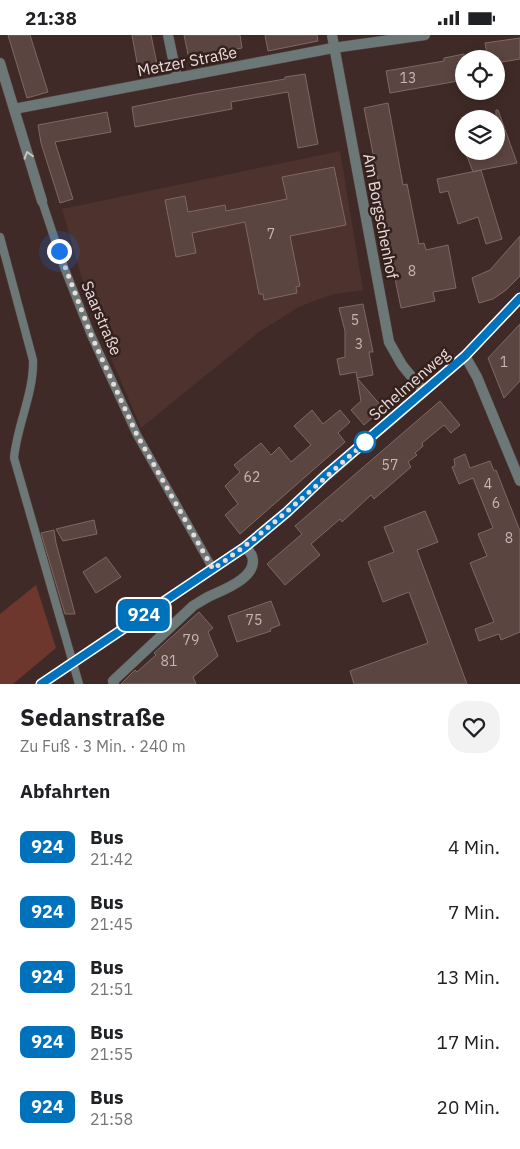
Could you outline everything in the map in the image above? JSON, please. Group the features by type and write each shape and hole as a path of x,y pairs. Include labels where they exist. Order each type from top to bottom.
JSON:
{"street":[{"path":"168,35 176,78"},
{"name":"Am Borgschenhof","path":"332,35 389,343 402,365 424,392"},
{"name":"Metzer Straße","path":"14,109 334,48 425,35"},
{"name":"Saarstraße","path":"0,63 42,201"},
{"name":"Schelmenweg","path":"41,684 245,547 465,356 520,298"},
{"path":"465,356 477,377 520,481"},
{"path":"113,682 193,607 208,597 239,583 250,570 252,563 252,557 245,547"}],"lane":[{"name":"Saarstraße","path":"42,201 64,267 91,335 137,435 213,569"},
{"path":"0,237 33,360 34,375 16,439 14,458 79,684"}],"shaded area":[{"path":"340,151 363,290 335,294 299,307 259,332 141,428 92,314 62,209"},
{"path":"36,585 56,648 13,684 0,684 0,614"}],"building":[{"path":"8,35 30,35 48,92 27,98"},
{"path":"132,35 151,35 158,69 139,73"},
{"path":"184,35 240,35 242,48 207,55 208,60 190,64"},
{"path":"265,35 317,35 318,41 268,51"},
{"path":"520,38 520,59 505,62 505,50 486,50 485,43"},
{"path":"455,56 455,82 390,93 386,71 444,61 444,58"},
{"path":"305,74 318,144 298,148 288,92 231,102 232,109 135,127 132,107"},
{"path":"388,103 403,185 407,184 419,244 424,243 426,250 448,245 456,288 433,292 435,301 401,308 377,190 380,189 364,108"},
{"path":"107,112 111,132 55,142 73,199 60,203 41,143 38,125"},
{"path":"505,130 517,163 481,170 502,239 486,244 478,217 458,224 448,191 440,193 437,179 473,172 468,160 505,160"},
{"path":"334,167 346,225 290,236 300,286 296,287 297,293 264,300 263,294 259,294 245,222 192,233 196,253 176,257 165,200 185,196 188,212 225,205 226,211 287,199 282,177"},
{"path":"520,236 520,276 506,290 493,299 479,303 472,278 490,270"},
{"path":"363,304 373,352 369,352 373,375 357,378 356,372 340,375 337,359 345,357 345,331 339,308"},
{"path":"520,324 520,381 504,398 488,358"},
{"path":"357,378 383,408 364,425 351,410 361,401"},
{"path":"440,401 460,425 451,433 444,425 422,443 423,446 415,453 417,455 408,462 411,467 374,499 371,495 342,522 340,519 311,544 320,555 285,585 267,564 302,534 295,526"},
{"path":"312,410 323,424 340,410 350,422 338,433 345,442 240,534 225,515 238,504 225,486 240,472 234,465 261,443 271,455 279,447 291,462 311,445 294,426"},
{"path":"465,454 470,468 490,461 494,471 496,470 520,531 520,632 501,640 499,634 479,641 475,629 494,622 470,563 487,556 478,534 493,528 473,478 459,484 452,467 455,466 454,459"},
{"path":"425,511 438,542 417,550 467,684 354,684 350,671 428,643 409,592 383,602 368,562 394,552 384,527"},
{"path":"94,520 97,534 63,541 56,529"},
{"path":"54,530 75,614 65,614 41,533"},
{"path":"106,557 121,577 96,593 83,572"},
{"path":"271,601 280,625 270,629 271,631 237,642 228,616"},
{"path":"199,612 213,628 208,632 218,656 193,677 196,684 121,684 135,670 137,672 156,655 154,653"}],"bus line":[{"name":"924","path":"41,684 245,547 465,356 520,298"}],"route":[{"path":"59,251 91,335 137,435 213,569 245,547 287,512 326,475 368,440 365,442"}]}
